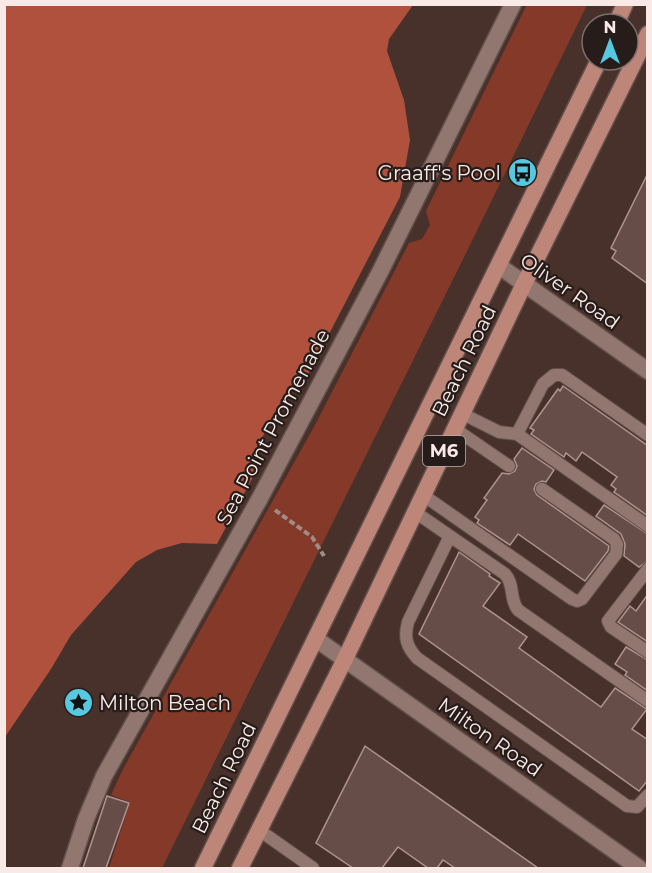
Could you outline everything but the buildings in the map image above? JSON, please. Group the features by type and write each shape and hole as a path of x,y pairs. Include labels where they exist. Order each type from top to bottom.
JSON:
{"main road":[{"name":"Beach Road","path":"240,868 345,659 524,284 648,34"},
{"name":"Beach Road","path":"203,868 593,72"}],"street":[{"name":"Sea Point Promenade","path":"70,868 86,819 105,776 260,498 380,272 513,4"},
{"name":"Oliver Road","path":"499,266 648,371"},
{"name":"Milton Road","path":"316,639 639,868"}],"lane":[{"path":"517,434 543,384 554,375 562,375 648,435"},
{"path":"459,421 499,432 517,434 648,526"},
{"path":"459,421 509,466"},
{"path":"423,495 577,601 582,599 616,554 617,543 542,489"},
{"path":"415,512 509,579 512,599 518,610 648,701"},
{"path":"450,536 408,622 405,631 410,651 627,806 637,807 648,795"},
{"path":"648,569 608,621 611,627 648,652"},
{"path":"259,830 313,868"}],"path":[{"path":"260,498 312,537 324,556"}],"shaded area":[{"path":"5,4 413,5 389,39 387,51 404,100 410,140 400,197 299,392 288,388 252,457 261,462 217,544 182,543 157,550 136,562 71,635 5,737"},
{"path":"527,4 587,5 584,12 580,12 580,19 469,247 162,868 109,868 130,802 111,795 123,769 315,425 409,243 422,239 430,225 426,211"}],"place":[{"name":"Graaff's Pool","path":"522,173"},
{"name":"Milton Beach","path":"78,703"}]}
